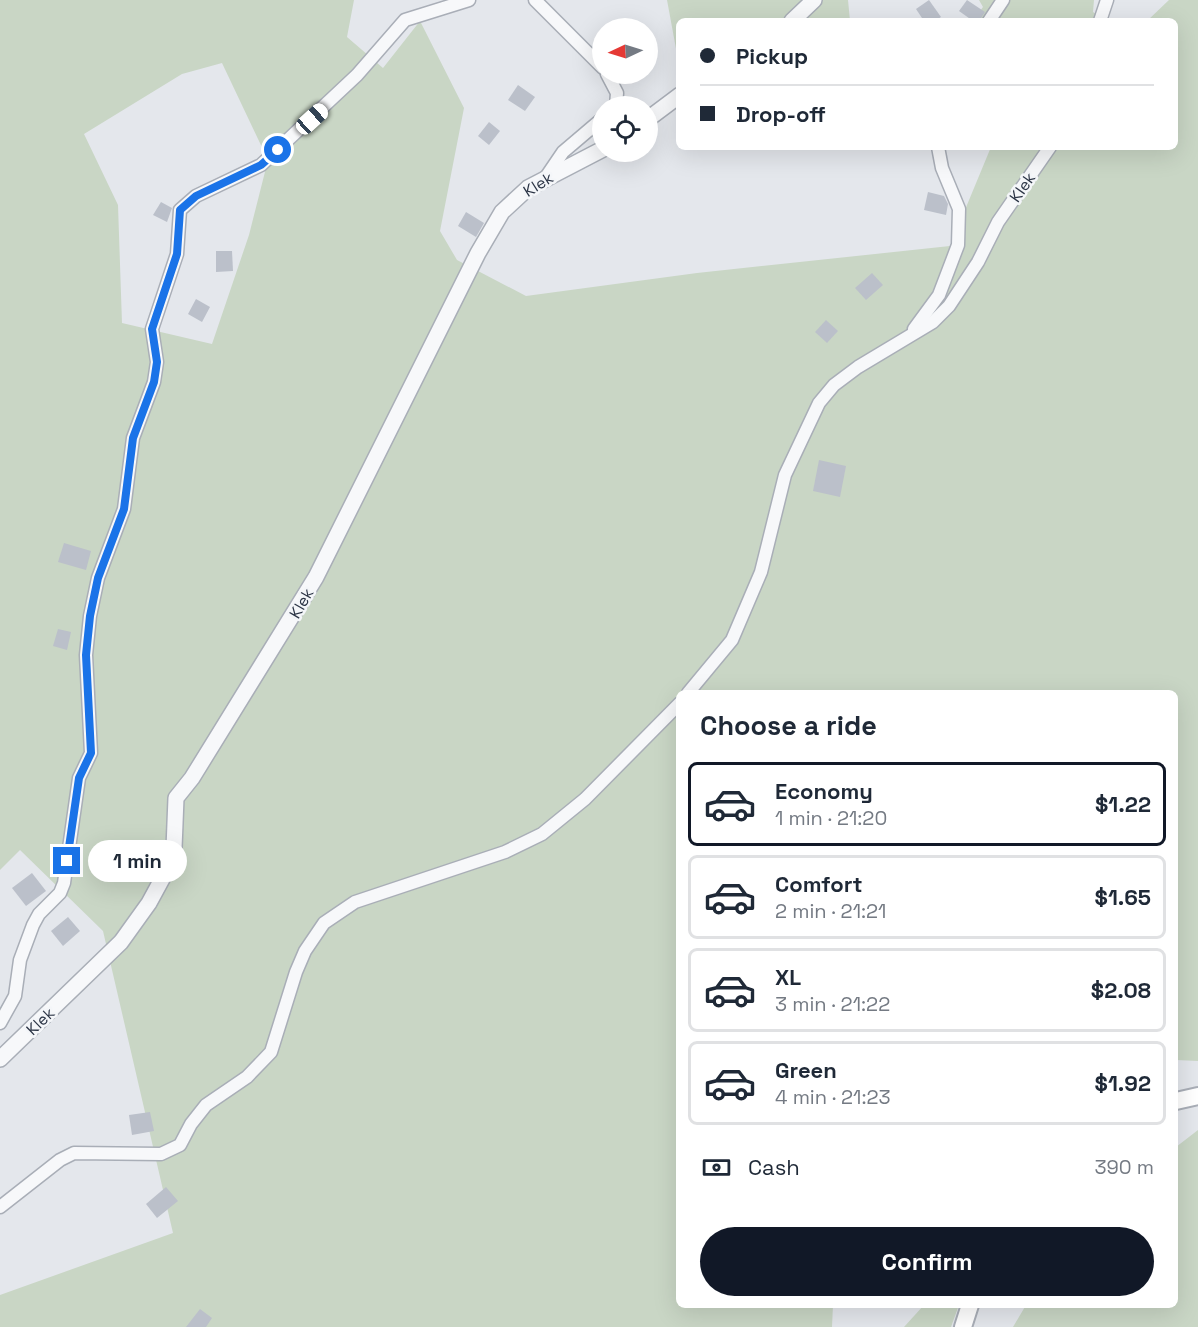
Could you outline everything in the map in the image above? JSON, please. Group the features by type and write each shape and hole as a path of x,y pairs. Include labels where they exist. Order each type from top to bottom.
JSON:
{"main road":[{"path":"1178,1101 1198,1096"},
{"path":"963,1327 969,1308"}],"street":[{"path":"418,15 435,0"},
{"path":"0,1023 15,996 20,960 33,925 39,914 60,893 64,883 79,778 91,753 86,655 90,616 98,578 124,509 133,438 154,382 157,362 152,329 177,254 180,210 196,196 261,165 343,90 405,20 469,0"},
{"path":"534,0 592,57"},
{"path":"795,18 814,0"},
{"path":"991,18 1003,0"},
{"path":"1101,18 1107,0"},
{"path":"658,112 676,98"},
{"path":"546,177 563,152 592,127"},
{"path":"902,341 931,308 958,245 959,209 942,168 939,150"},
{"name":"Klek","path":"691,690 723,654 737,631 761,572 785,475 819,403 834,386 858,367 933,322 949,306 978,262 999,222 1048,150"},
{"name":"Klek","path":"1,1061 121,942 154,895 168,868 174,848 174,810 181,789 192,778 316,577 493,227 513,201 546,177 592,154"},
{"path":"0,1207 60,1160 74,1153 161,1154 180,1145 206,1104 247,1077 271,1052 296,972 305,951 324,924 355,902 505,852 542,834 585,799 676,707"}],"green space":[{"path":"0,0 354,0 347,37 383,68 420,21 464,108 440,231 457,260 526,296 697,273 950,246 990,150 1178,150 1178,18 1150,18 1169,0 1198,0 1198,1061 1178,1060 1178,690 676,690 676,1308 833,1308 832,1327 0,1327 0,1295 173,1233 103,931 20,850 0,870","holes":["222,63 268,160 249,235 212,344 122,323 118,205 84,134 182,74"]},
{"path":"667,0 848,0 850,18 676,18 676,49"},
{"path":"979,0 1094,0 1093,12 1102,18 975,18 983,7"},
{"path":"1198,1130 1198,1327 1013,1327 1024,1308 1178,1308 1178,1145"},
{"path":"921,1308 958,1308 951,1327 904,1327"}],"building":[{"path":"929,0 941,17 922,18 916,9"},
{"path":"967,0 985,12 981,18 969,18 959,11"},
{"path":"518,85 535,97 525,111 508,100"},
{"path":"489,122 500,131 489,145 478,136"},
{"path":"928,192 944,196 948,204 946,215 924,210"},
{"path":"161,202 172,208 167,222 153,215"},
{"path":"466,212 484,223 476,237 458,226"},
{"path":"216,251 232,251 233,271 216,272"},
{"path":"872,273 883,285 866,300 855,288"},
{"path":"196,299 210,307 202,322 188,314"},
{"path":"826,320 838,331 827,343 815,332"},
{"path":"819,460 846,466 840,497 813,491"},
{"path":"64,543 91,551 86,570 58,562"},
{"path":"58,629 71,632 67,650 53,646"},
{"path":"32,873 46,891 26,906 12,888"},
{"path":"68,917 80,931 63,946 51,931"},
{"path":"150,1112 154,1131 132,1135 129,1115"},
{"path":"166,1187 178,1201 157,1218 146,1204"},
{"path":"200,1309 212,1318 206,1327 186,1327"}],"route":[{"path":"67,861 79,778 91,753 86,655 90,616 98,578 124,509 128,462 133,438 154,382 157,362 152,329 154,316 171,276 177,254 177,223 180,210 196,196 261,165 278,150"}]}
